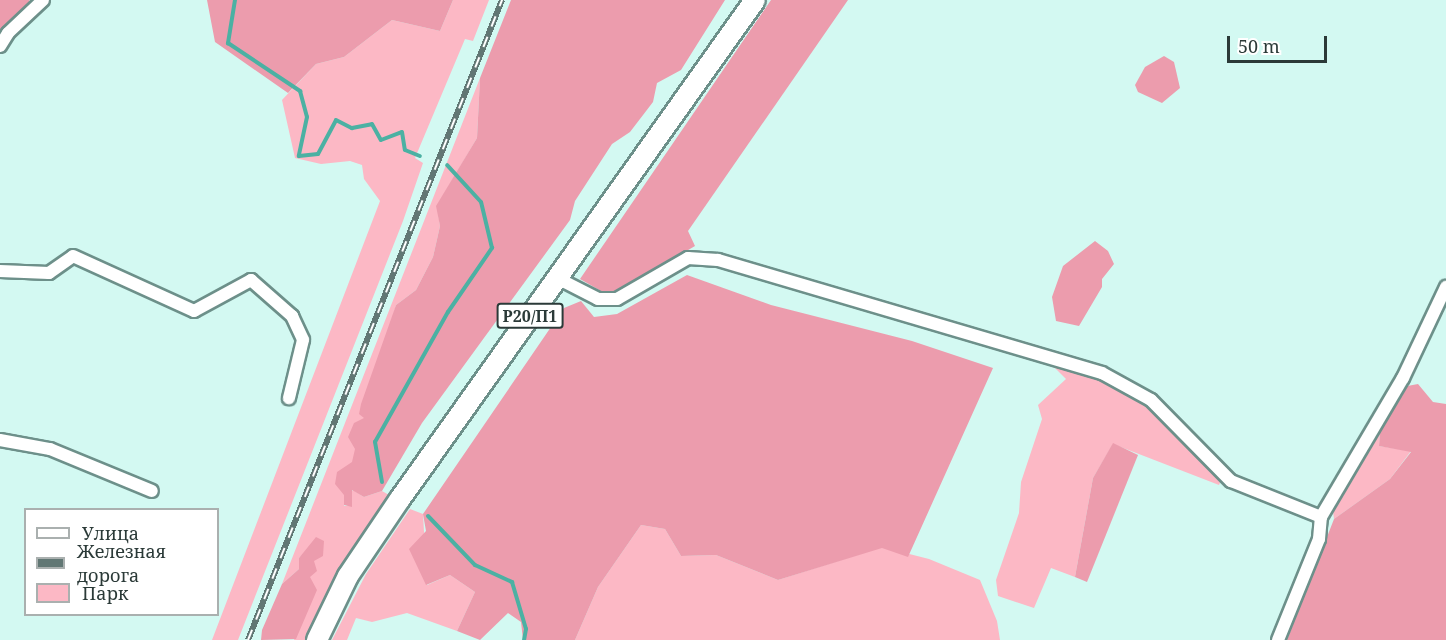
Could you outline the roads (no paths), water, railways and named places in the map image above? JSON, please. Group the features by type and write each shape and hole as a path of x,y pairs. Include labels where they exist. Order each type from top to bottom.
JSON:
{"main road":[{"name":"Р20/П1","path":"317,640 348,576 755,0"}],"street":[{"path":"0,46 8,33 43,0"},
{"path":"0,271 50,273 73,256 194,311 251,280 292,316 303,340 289,398"},
{"path":"557,278 598,299 617,299 688,258 718,260 1102,373 1151,400 1231,481 1321,517"},
{"path":"1278,640 1319,539 1321,517 1403,378 1446,287"},
{"path":"0,440 50,449 152,491"}],"waterway":[{"path":"235,0 228,43 300,91 307,117 299,156 318,154 336,120 352,128 372,124 381,140 402,132 405,150 420,156"},
{"path":"382,482 375,442 448,312 492,248 481,202 447,165"},
{"path":"428,516 475,565 512,582 526,629 524,640"}],"railway":[{"path":"248,640 502,0"}]}
